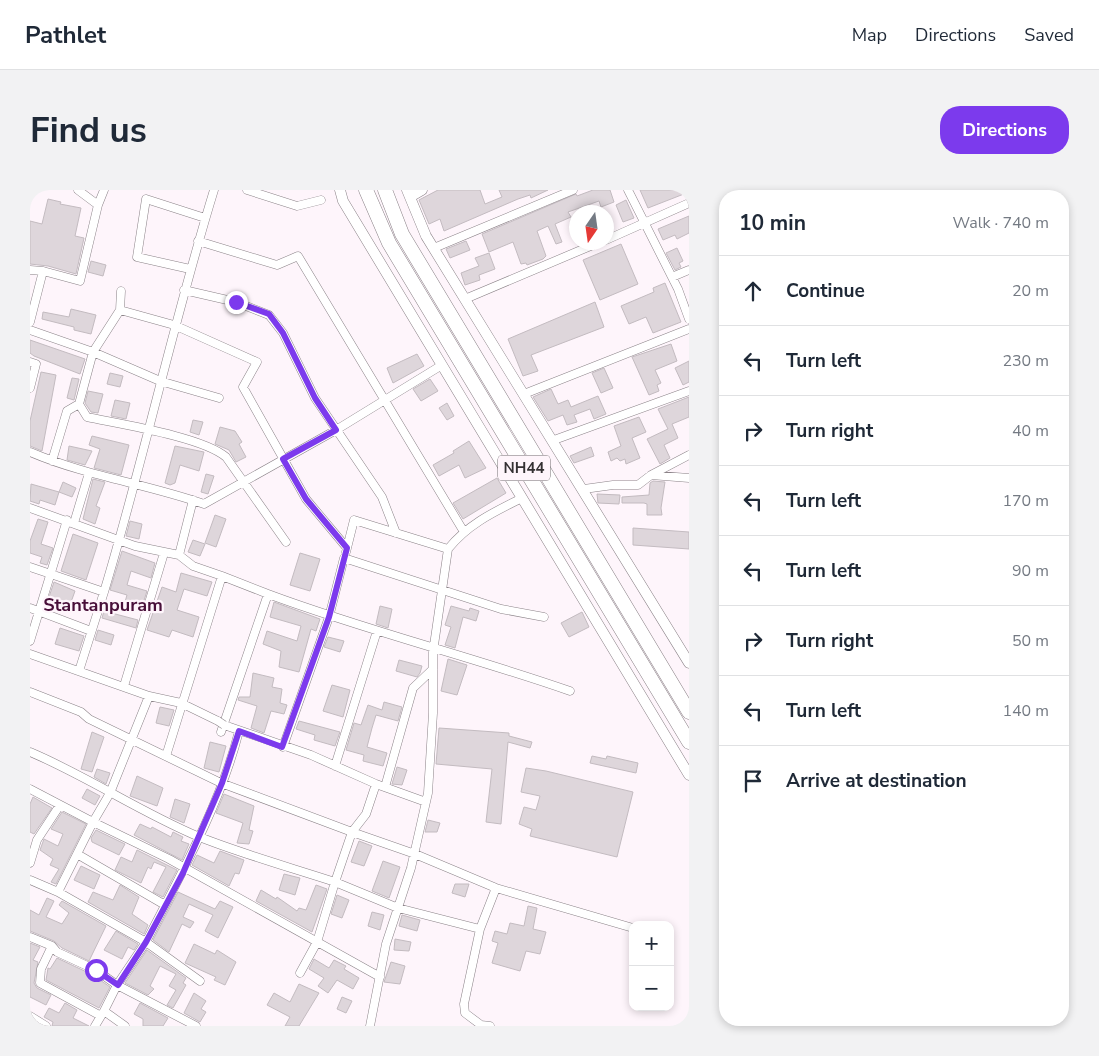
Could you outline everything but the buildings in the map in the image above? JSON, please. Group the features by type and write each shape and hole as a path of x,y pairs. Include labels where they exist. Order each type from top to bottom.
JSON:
{"highway":[{"name":"NH44","path":"366,190 389,244 689,742"},
{"name":"NH44","path":"385,190 402,234 689,712"}],"street":[{"path":"78,190 98,205"},
{"path":"30,270 43,271 80,281 98,205 104,190"},
{"path":"79,671 119,540 174,325 214,190"},
{"path":"247,190 297,206 321,200"},
{"path":"340,190 343,201 689,775"},
{"path":"422,190 408,193 434,248 689,662"},
{"path":"434,248 573,190"},
{"path":"628,190 672,277 689,319"},
{"path":"190,269 137,257 146,199 205,218"},
{"path":"614,237 689,203"},
{"path":"198,241 277,265 298,256 464,532"},
{"path":"465,299 581,250"},
{"path":"672,277 689,270"},
{"path":"30,322 43,271"},
{"path":"184,290 236,302 269,314 283,333 315,398 382,497 396,533"},
{"path":"52,462 67,411 78,404 93,352 120,310 121,291"},
{"path":"120,310 174,325 257,362 243,387 306,499 347,548"},
{"path":"524,394 689,328"},
{"path":"30,330 93,352 160,381 219,398"},
{"path":"30,362 36,364 30,388"},
{"path":"30,452 52,462 134,483 204,504 336,430 442,365"},
{"path":"554,440 689,391"},
{"path":"78,404 87,416 216,448 226,457 286,542"},
{"path":"584,489 613,485 638,485 651,475 689,455"},
{"path":"30,641 49,574 89,473"},
{"path":"651,475 689,478"},
{"path":"538,491 551,483"},
{"path":"370,1026 386,944 415,854 426,802 434,713 434,648 448,549 464,532 487,515 522,498"},
{"path":"179,555 193,500"},
{"path":"30,508 119,540 164,553 179,555 193,566 329,617 505,668 570,691"},
{"path":"282,747 329,617 354,520 448,549"},
{"path":"124,686 164,553"},
{"path":"344,558 501,609 544,617"},
{"path":"30,567 104,592"},
{"path":"166,756 222,576"},
{"path":"222,726 268,594"},
{"path":"30,608 91,631"},
{"path":"335,766 377,631"},
{"path":"30,654 149,696 182,704 222,726 335,766 376,784 426,802"},
{"path":"385,787 413,688 433,669"},
{"path":"30,692 80,712 222,783 415,854 496,888 629,927"},
{"path":"58,892 93,822 110,793 133,740 149,696"},
{"path":"95,1026 118,985 146,942 185,868 222,783 239,731"},
{"path":"30,752 198,836 335,882 398,908 480,929"},
{"path":"300,973 318,942 352,832 366,814 376,784"},
{"path":"30,789 185,868 380,977"},
{"path":"30,863 34,838 60,805"},
{"path":"77,854 165,904"},
{"path":"30,880 58,892 146,942 200,981"},
{"path":"490,1026 481,1025 465,1013 464,1004 480,929 496,888"},
{"path":"30,937 52,946 57,952 96,970 118,985 196,1026"},
{"path":"52,946 41,969 40,983 125,1026"},
{"path":"30,1016 46,1026"}],"district":[{"name":"Stantanpuram","path":"103,605"}],"route":[{"path":"96,970 118,985 146,942 183,873 222,783 239,731 282,747 329,617 347,548 306,499 283,459 336,430 315,398 283,333 269,314 236,302"}]}
